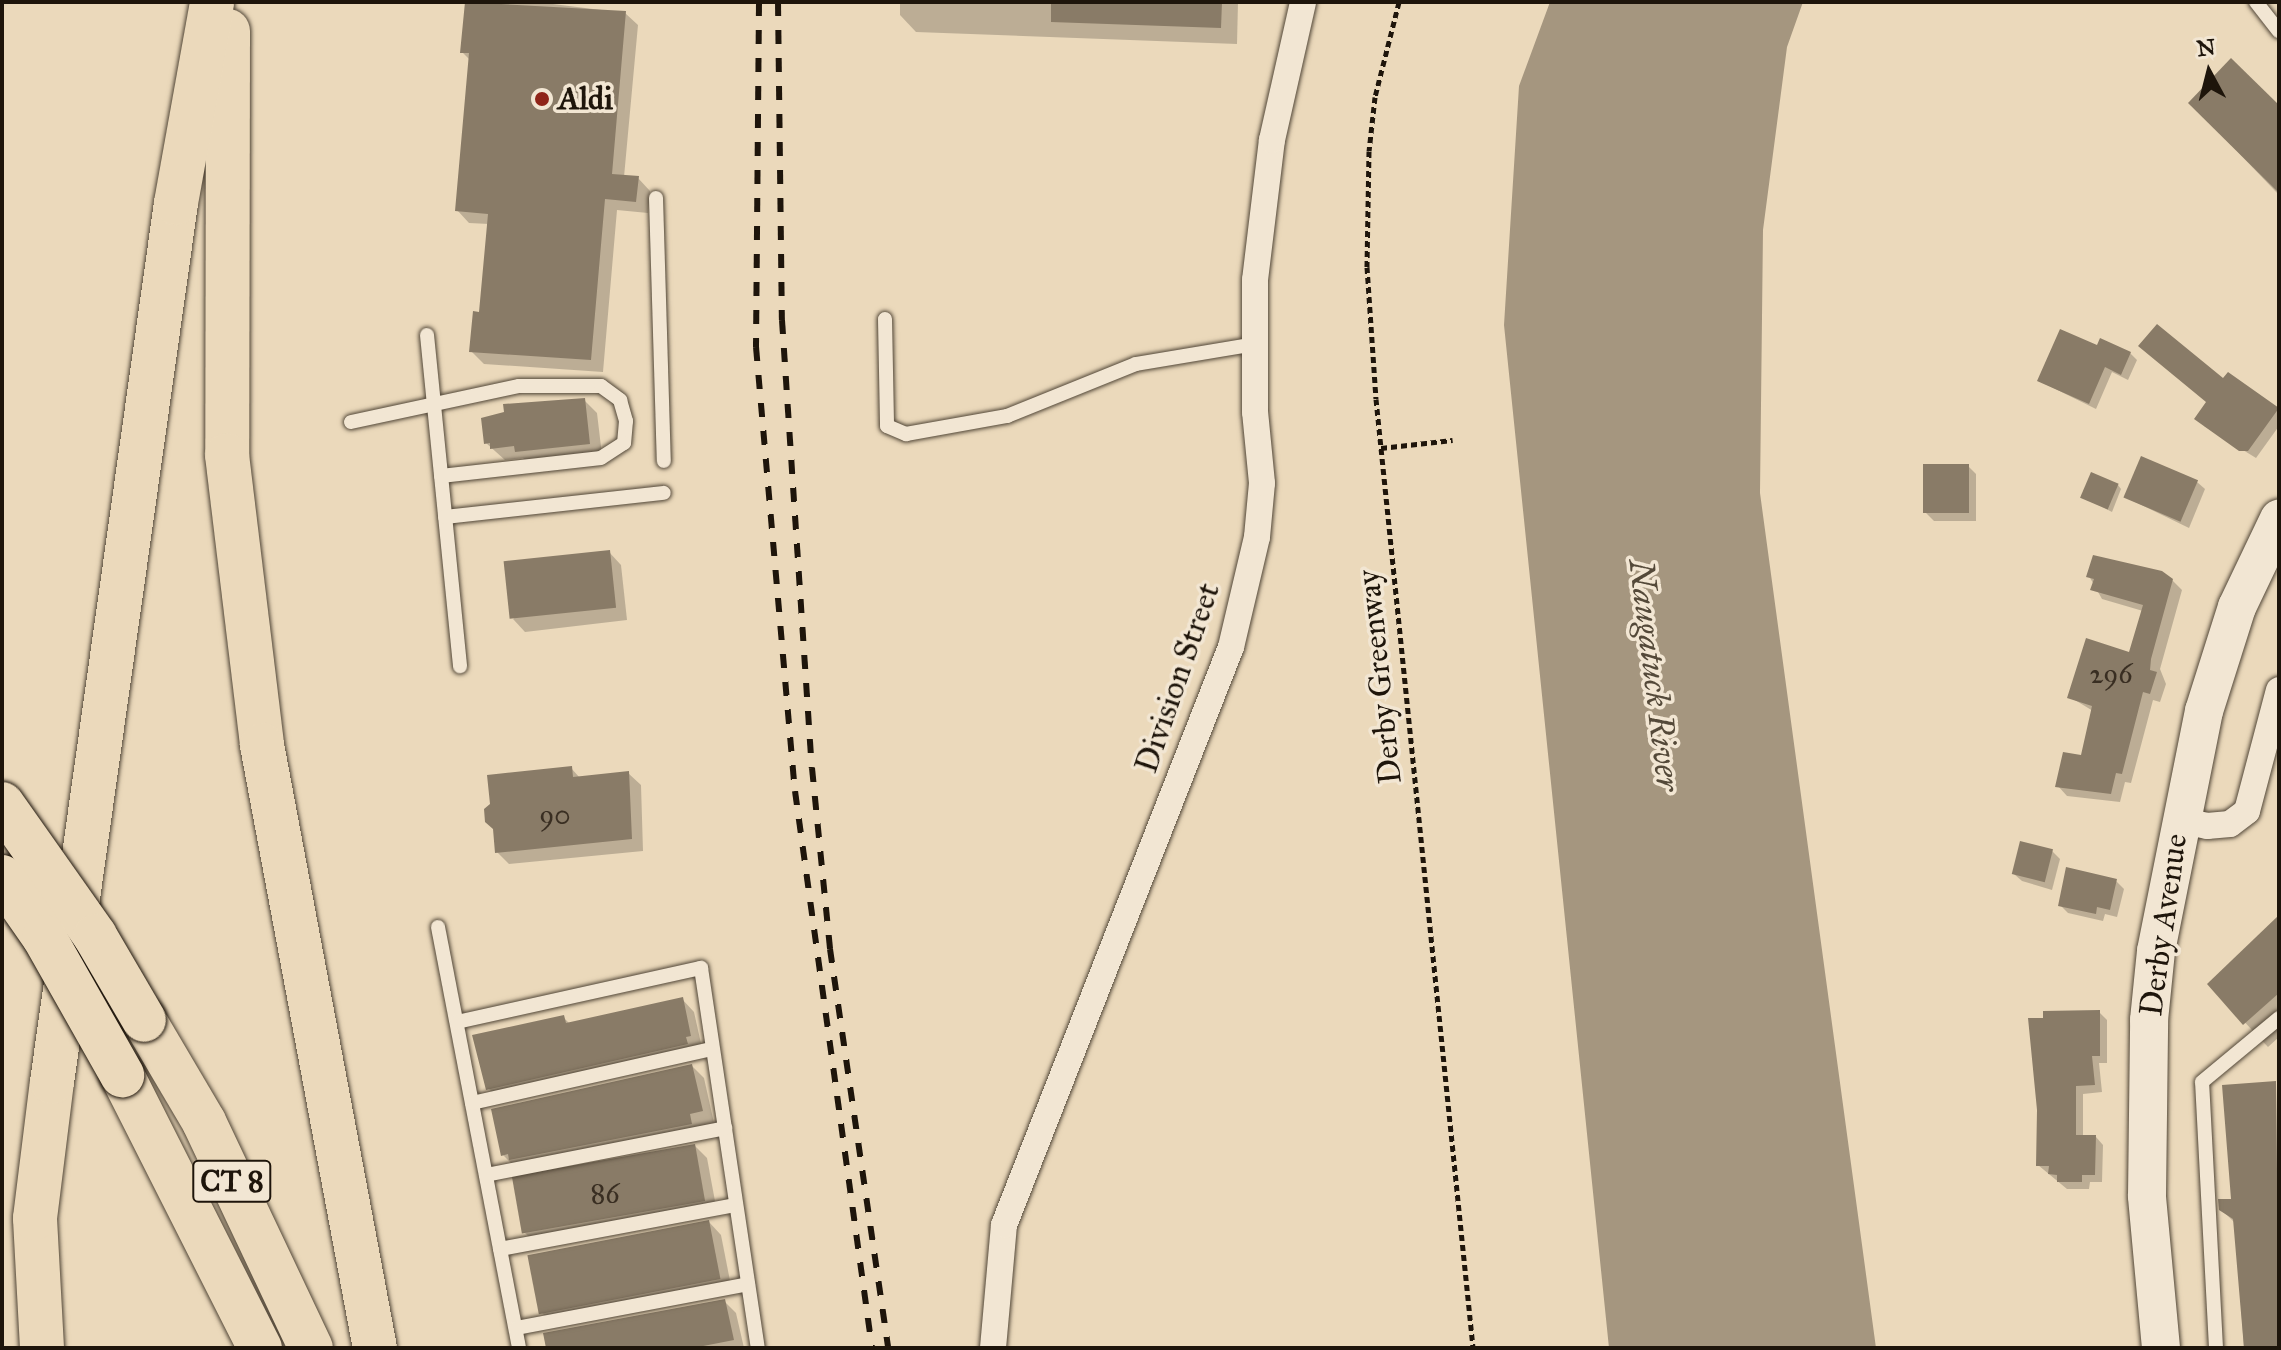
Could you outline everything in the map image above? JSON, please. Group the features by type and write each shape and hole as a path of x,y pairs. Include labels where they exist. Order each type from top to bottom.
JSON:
{"highway":[{"path":"42,1348 35,1218 52,1082 176,203 212,2"},
{"path":"229,2 227,455 262,745 375,1348"},
{"name":"CT 8","path":"2,804 95,936 204,1122 311,1348"},
{"name":"CT 8","path":"2,877 44,937 122,1075 260,1348"},
{"path":"2,889 44,937"}],"main road":[{"name":"Derby Avenue","path":"2161,1348 2147,1196 2149,1020 2179,820 2237,607 2279,519"}],"street":[{"name":"Division Street","path":"993,1348 1004,1225 1231,647 1257,537 1262,483 1255,280 1272,140 1303,2"},
{"path":"2179,820 2230,824 2247,811 2279,690"}],"lane":[{"path":"2256,2 2279,31"},
{"path":"656,198 664,461"},
{"path":"885,319 887,426 906,434 1007,416 1136,364 1255,344"},
{"path":"427,335 460,666"},
{"path":"351,422 519,386 601,386 620,400 626,421 624,443 601,458 441,476"},
{"path":"445,517 664,493"},
{"path":"438,927 519,1348"},
{"path":"457,1022 701,968 758,1348"},
{"path":"2216,1348 2202,1082 2279,1018"},
{"path":"472,1103 712,1049"},
{"path":"486,1175 725,1128"},
{"path":"500,1249 736,1205"},
{"path":"516,1328 748,1284"}],"path":[{"name":"Derby Greenway","path":"1399,2 1375,97 1366,203 1381,448 1473,1348"},
{"path":"1381,448 1453,440"}],"water":[{"name":"Naugatuck River","path":"1550,2 1803,2 1787,47 1763,230 1760,493 1876,1348 1609,1348 1504,325 1519,86"}],"building":[{"path":"465,2 626,11 612,174 639,176 636,202 605,199 591,360 469,352 473,311 479,312 488,214 455,211 469,53 460,53"},
{"path":"1051,2 1222,2 1221,28 1051,22"},
{"path":"2231,58 2279,105 2279,193 2188,103"},
{"path":"2157,324 2223,378 2228,372 2279,408 2248,451 2239,451 2194,419 2206,402 2138,346"},
{"path":"2060,329 2097,345 2100,338 2131,352 2121,375 2105,367 2089,404 2037,381"},
{"path":"585,398 590,444 515,452 514,446 490,449 490,443 484,444 481,418 504,412 503,404"},
{"path":"2141,456 2198,480 2180,522 2123,497"},
{"path":"1923,464 1969,464 1969,513 1923,513"},
{"path":"2091,472 2119,484 2108,509 2080,498"},
{"path":"610,550 616,608 510,619 504,561"},
{"path":"2093,555 2162,571 2173,579 2151,659 2150,670 2157,672 2150,694 2143,692 2122,774 2116,773 2111,794 2055,787 2063,752 2081,755 2092,706 2067,698 2086,638 2129,652 2143,605 2090,590 2094,579 2086,577"},
{"path":"572,766 573,777 629,771 632,839 495,853 493,829 485,822 484,809 490,804 487,775"},
{"path":"2020,841 2053,849 2045,882 2012,874"},
{"path":"2066,867 2117,879 2110,910 2097,907 2096,914 2058,906"},
{"path":"2279,915 2279,993 2243,1025 2207,984"},
{"path":"683,997 691,1036 686,1037 688,1044 486,1090 472,1035 564,1015 566,1023"},
{"path":"2100,1010 2100,1056 2092,1056 2095,1085 2076,1086 2076,1135 2096,1135 2095,1175 2082,1175 2082,1182 2057,1182 2057,1175 2048,1174 2049,1166 2036,1166 2037,1110 2028,1018 2043,1018 2043,1011"},
{"path":"692,1064 703,1111 690,1114 692,1124 509,1160 508,1154 501,1156 491,1109"},
{"path":"2276,1081 2279,1348 2244,1348 2233,1219 2219,1210 2218,1199 2231,1199 2222,1085"},
{"path":"695,1144 705,1201 522,1233 512,1176"},
{"path":"709,1220 720,1279 539,1314 527,1255"},
{"path":"725,1299 734,1340 693,1348 546,1348 543,1333"}],"railway":[{"path":"759,2 756,347 795,791 872,1348"},
{"path":"778,2 782,320 812,768 830,949 888,1348"}],"place":[{"name":"Aldi","path":"542,99"}]}
